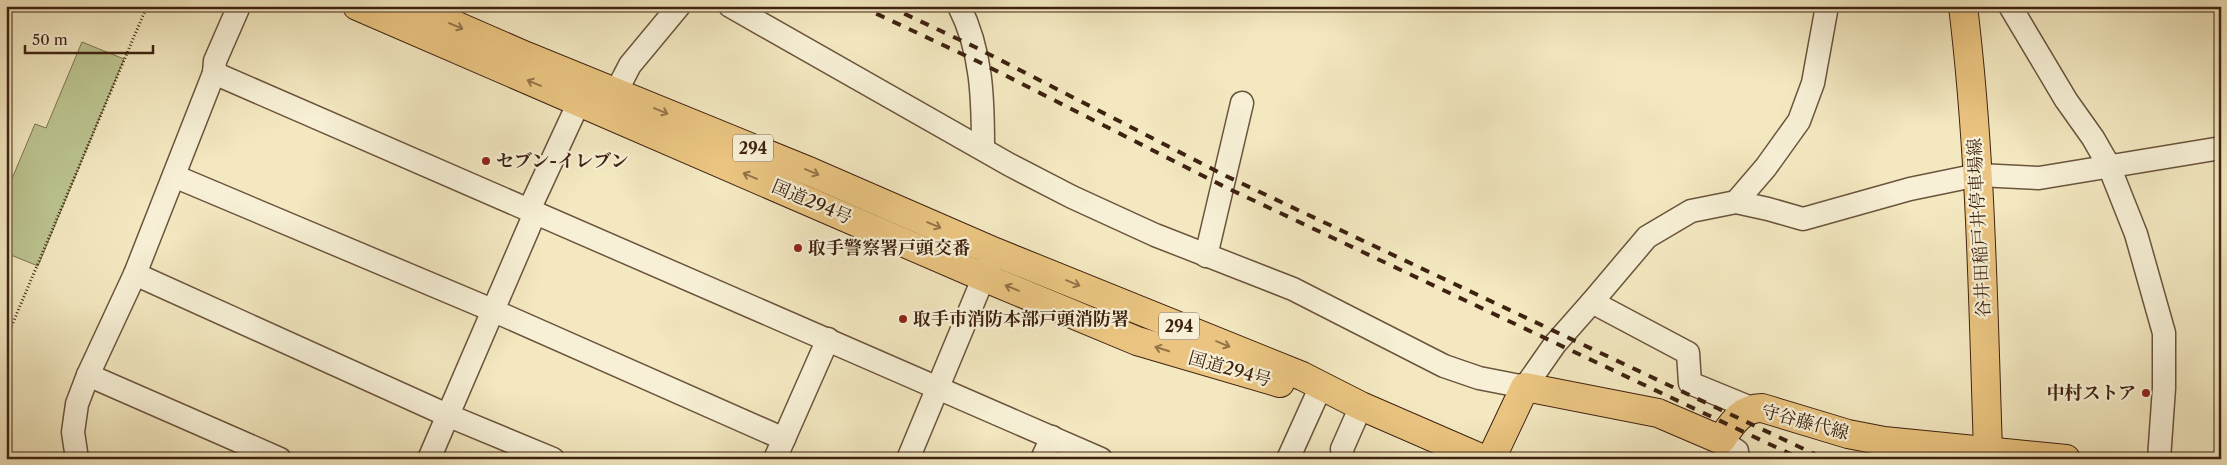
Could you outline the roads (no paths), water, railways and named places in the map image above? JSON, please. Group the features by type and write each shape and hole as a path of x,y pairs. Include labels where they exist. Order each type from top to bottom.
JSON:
{"main road":[{"name":"国道294号","path":"357,6 983,277 1138,341 1319,390 1361,406 1483,459"},
{"name":"国道294号","path":"411,6 812,172 995,252 1302,376 1319,390"},
{"name":"谷井田稲戸井停車場線","path":"1963,6 1970,66 2001,454"},
{"name":"守谷藤代線","path":"1525,387 1658,413 1730,450 1738,417 1750,408 1762,408 1848,434 1884,441 2066,459"},
{"path":"1491,459 1525,387"}],"street":[{"path":"77,459 73,432 77,404 88,375 135,274 214,74 214,61 239,6"},
{"path":"616,92 630,65 679,6"},
{"path":"730,6 1072,198 1206,256 1293,289 1444,366 1479,378 1525,387 1555,344 1647,238 1691,211 1736,202 1768,208 1803,219 1910,189 1978,175 2038,178 2221,148"},
{"path":"959,6 970,28 975,47 983,98 983,148"},
{"path":"1736,202 1766,167 1798,121 1813,83 1827,6"},
{"path":"2010,6 2066,100 2093,138 2109,166 2136,234 2164,333 2164,388 2159,459"},
{"path":"214,74 1102,459"},
{"path":"429,459 579,102"},
{"path":"1206,256 1242,103"},
{"path":"174,176 492,310 779,449 828,339"},
{"path":"908,459 995,252"},
{"path":"135,274 447,415 553,459"},
{"path":"1592,302 1688,354 1690,383 1750,408"},
{"path":"88,375 269,457"},
{"path":"1288,459 1319,390"},
{"path":"1343,459 1342,449 1361,406"},
{"path":"1042,459 1052,437"}],"railway":[{"path":"860,6 977,61 1223,186 1801,459"},
{"path":"888,6 975,47 1226,176 1825,459"}],"place":[{"name":"セブン-イレブン","path":"486,161"},
{"name":"取手警察署戸頭交番","path":"798,248"},
{"name":"取手市消防本部戸頭消防署","path":"903,319"},
{"name":"中村ストア","path":"2146,393"}]}
